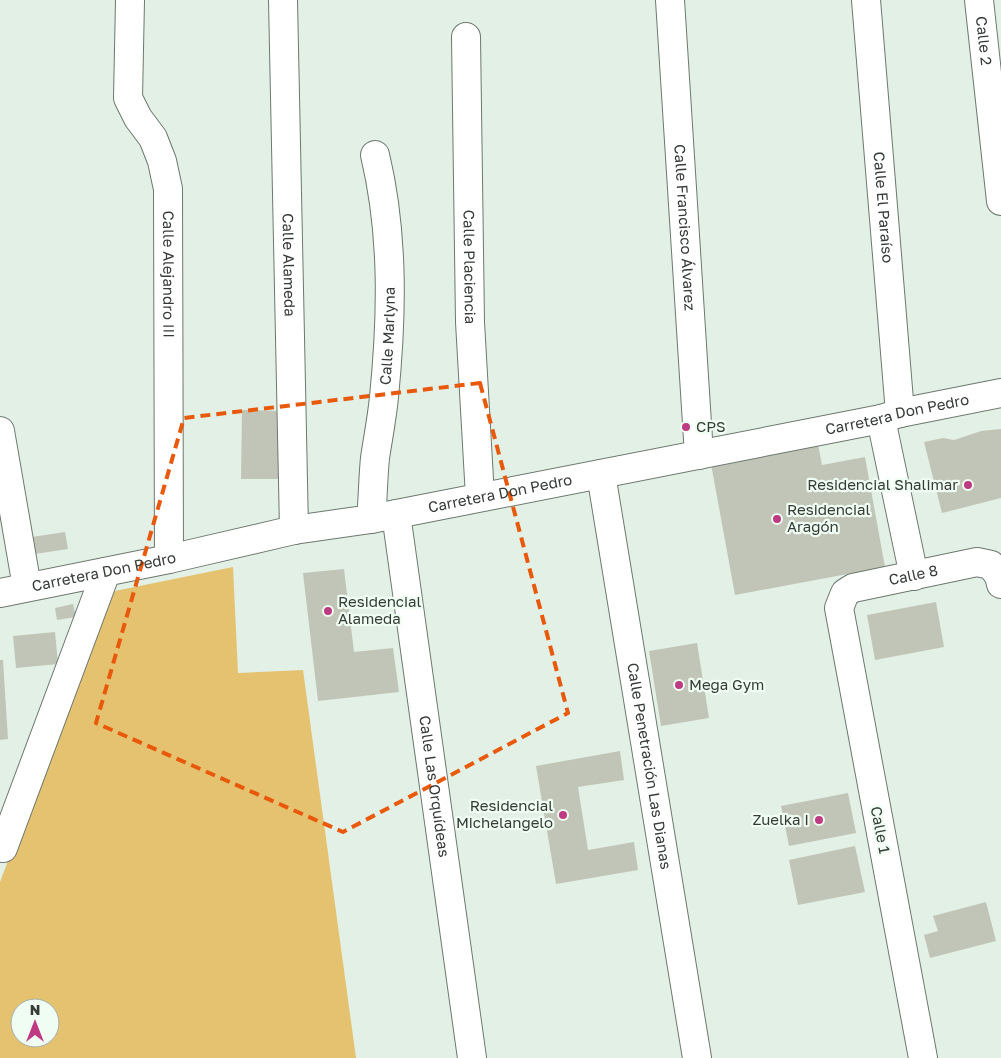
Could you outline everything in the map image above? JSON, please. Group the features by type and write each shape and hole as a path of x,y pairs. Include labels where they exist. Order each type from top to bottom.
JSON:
{"street":[{"name":"Calle Alejandro III","path":"130,0 128,98 138,118 153,138 162,161 168,189 169,559"},
{"name":"Calle Alameda","path":"283,0 294,530"},
{"name":"Calle Francisco Álvarez","path":"670,0 699,455"},
{"name":"Calle El Paraíso","path":"866,0 891,416 914,576"},
{"name":"Calle 2","path":"979,0 1001,202"},
{"name":"Calle Placiencia","path":"466,37 470,322 480,498"},
{"name":"Calle Marlyna","path":"376,155 384,189 390,249 389,336 384,399 375,459 384,516"},
{"name":"Carretera Don Pedro","path":"0,593 169,559 294,530 480,498 1001,393"},
{"path":"0,430 27,587"},
{"name":"Calle Penetración Las Dianas","path":"601,474 697,1058"},
{"name":"Calle Las Orquídeas","path":"384,516 472,1058"},
{"name":"Calle 8","path":"841,601 845,593 853,588 977,562 996,574"},
{"path":"3,848 106,572"},
{"name":"Calle 1","path":"841,601 839,608 840,616 923,1058"}],"highlighted area":[{"path":"480,383 568,713 343,832 96,723 184,418"}],"shaded area":[{"path":"233,567 238,673 303,670 356,1058 0,1058 0,882 110,592"}],"building":[{"path":"242,410 282,411 281,479 241,479"},
{"path":"1001,429 1001,498 942,513 924,442 943,438 954,440 981,431"},
{"name":"Residencial Aragón","path":"817,439 822,465 865,457 885,567 735,595 711,464"},
{"path":"65,532 68,549 35,554 32,537"},
{"name":"Residencial Alameda","path":"344,569 354,652 393,648 399,692 318,701 303,573"},
{"path":"936,602 944,647 875,660 867,615"},
{"path":"73,604 76,617 57,620 55,608"},
{"path":"55,632 58,664 16,668 13,636"},
{"name":"Mega Gym","path":"697,643 709,718 661,726 649,651"},
{"path":"0,660 3,660 8,739 0,740"},
{"name":"Residencial Michelangelo","path":"620,751 624,780 578,787 588,850 634,842 638,870 556,884 536,766"},
{"name":"Zuelka I","path":"848,793 856,833 789,846 781,806"},
{"path":"855,846 865,892 798,905 789,860"},
{"path":"986,902 996,941 930,958 924,935 938,931 933,916"}],"place":[{"name":"CPS","path":"686,427"},
{"name":"Residencial Shalimar","path":"968,485"},
{"name":"Residencial Aragón","path":"777,519"},
{"name":"Residencial Alameda","path":"328,611"},
{"name":"Mega Gym","path":"679,685"},
{"name":"Residencial Michelangelo","path":"563,815"},
{"name":"Zuelka I","path":"819,820"}]}
